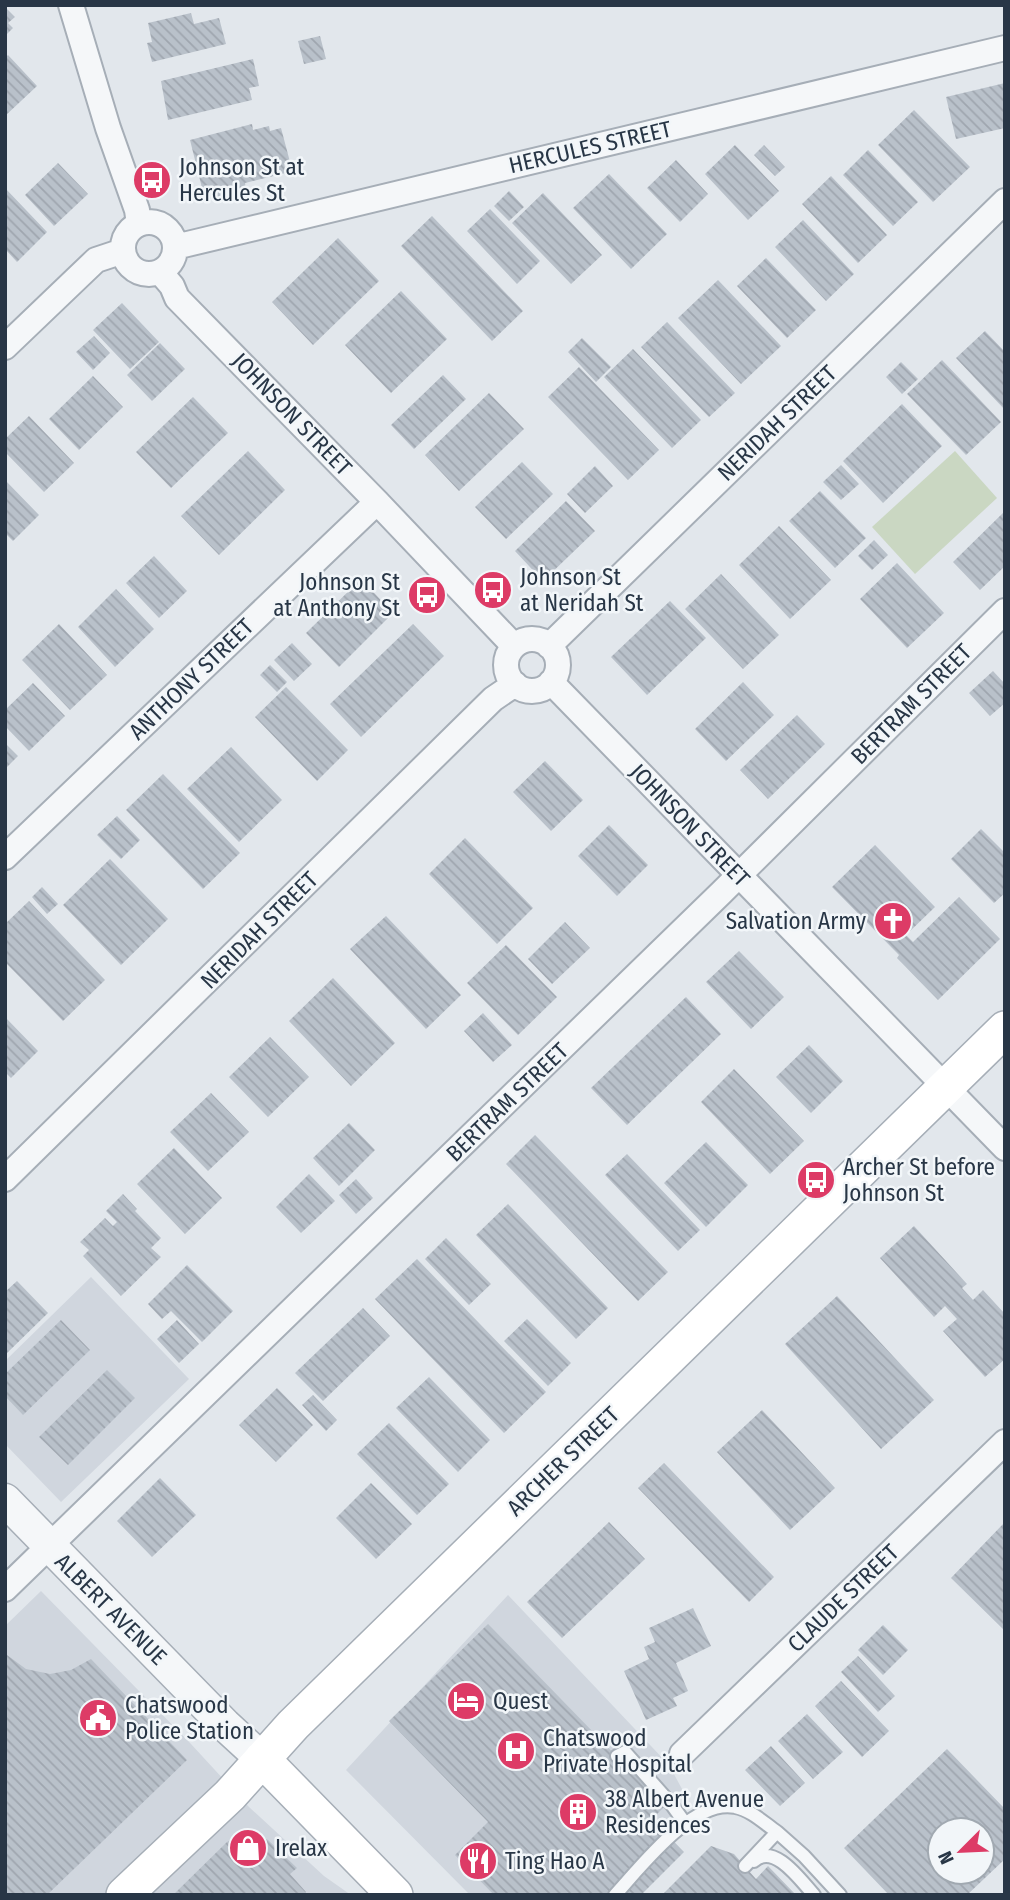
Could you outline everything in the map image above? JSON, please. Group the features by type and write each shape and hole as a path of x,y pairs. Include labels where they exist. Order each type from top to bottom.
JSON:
{"main road":[{"name":"ARCHER STREET","path":"124,1895 230,1795 293,1725 1005,1029"},
{"name":"ALBERT AVENUE","path":"262,1759 395,1895"}],"street":[{"path":"71,5 108,128 137,210 139,224"},
{"name":"HERCULES STREET","path":"174,247 1005,48"},
{"name":"NERIDAH STREET","path":"549,646 1005,201"},
{"path":"139,224 163,226 171,235 174,247 171,261 160,272 150,274 132,268 126,261 124,240 130,230 139,224"},
{"path":"5,347 96,260 123,251"},
{"name":"JOHNSON STREET","path":"160,272 172,286 177,298 514,646"},
{"name":"ANTHONY STREET","path":"5,857 377,502"},
{"name":"BERTRAM STREET","path":"5,1589 1005,611"},
{"path":"527,639 549,646 557,660 555,676 551,682 537,690 522,689 515,684 509,678 506,662 514,646 527,639"},
{"name":"JOHNSON STREET","path":"551,682 1005,1149"},
{"name":"NERIDAH STREET","path":"5,1179 494,699 515,684"},
{"name":"CLAUDE STREET","path":"682,1754 1005,1442"},
{"name":"ALBERT AVENUE","path":"5,1500 262,1759"}],"lane":[{"path":"617,1756 625,1752 685,1823"},
{"path":"615,1895 685,1823 706,1812 734,1807 753,1815 777,1832 804,1856 840,1895"},
{"path":"777,1832 746,1867 758,1857 770,1855 779,1858 814,1895"}],"shaded area":[{"path":"91,1277 189,1379 61,1502 5,1444 5,1361"},
{"path":"41,1591 249,1807 324,1876 351,1895 5,1895 5,1626"},
{"path":"508,1595 669,1765 688,1800 585,1895 470,1895 346,1770"}],"green space":[{"path":"955,451 997,498 915,574 872,527"}],"building":[{"path":"5,7 15,17 8,23 13,28 5,36"},
{"path":"191,13 194,24 219,18 226,44 152,62 147,43 152,42 148,23"},
{"path":"320,36 326,59 304,64 298,41"},
{"path":"8,55 37,86 5,116 5,58"},
{"path":"253,59 259,86 249,88 252,100 168,120 161,81"},
{"path":"1005,83 1005,128 956,139 946,97"},
{"path":"914,110 970,167 933,202 878,145"},
{"path":"252,124 253,130 269,126 270,131 281,128 290,162 284,163 286,173 245,183 246,189 205,200 190,140"},
{"path":"735,145 779,191 748,220 705,174"},
{"path":"764,145 785,167 775,176 754,155"},
{"path":"868,150 918,202 893,226 843,175"},
{"path":"676,160 708,194 680,222 647,188"},
{"path":"58,163 88,194 54,226 25,195"},
{"path":"609,174 667,234 631,269 573,208"},
{"path":"831,176 887,235 858,263 802,204"},
{"path":"5,188 47,232 17,262 5,249"},
{"path":"509,191 524,207 509,221 494,206"},
{"path":"543,193 602,255 571,284 512,223"},
{"path":"490,209 540,261 517,284 467,231"},
{"path":"432,216 523,311 492,341 401,246"},
{"path":"803,220 854,274 826,301 775,247"},
{"path":"338,238 379,281 313,345 272,302"},
{"path":"766,258 816,310 787,338 737,286"},
{"path":"718,280 781,346 741,384 678,318"},
{"path":"401,291 447,339 391,393 345,345"},
{"path":"122,303 159,342 130,369 93,330"},
{"path":"667,322 735,393 709,417 641,347"},
{"path":"985,331 1005,352 1005,410 956,358"},
{"path":"94,336 110,353 93,370 76,352"},
{"path":"582,338 611,367 596,382 568,352"},
{"path":"160,343 185,369 152,401 127,375"},
{"path":"633,349 701,420 672,448 604,377"},
{"path":"942,360 1001,422 966,455 907,394"},
{"path":"901,362 918,379 902,394 886,377"},
{"path":"579,367 659,450 628,480 548,397"},
{"path":"443,375 466,399 414,449 391,425"},
{"path":"93,376 123,407 79,450 49,419"},
{"path":"489,393 524,429 459,491 425,455"},
{"path":"193,397 228,433 171,488 136,452"},
{"path":"902,404 942,446 883,503 843,461"},
{"path":"29,416 74,463 44,492 5,452 5,439"},
{"path":"248,451 285,490 219,555 181,516"},
{"path":"522,462 553,494 506,539 475,507"},
{"path":"841,465 859,484 841,500 823,482"},
{"path":"595,466 613,486 585,513 567,494"},
{"path":"5,480 39,515 13,541 5,533"},
{"path":"820,491 866,538 835,568 789,521"},
{"path":"566,501 595,531 543,581 515,551"},
{"path":"1005,511 1005,566 980,590 953,562"},
{"path":"779,526 831,580 790,619 739,565"},
{"path":"874,540 888,555 872,570 858,556"},
{"path":"154,556 187,591 159,618 126,583"},
{"path":"897,563 944,613 907,648 860,599"},
{"path":"721,574 779,635 743,669 685,609"},
{"path":"361,579 393,613 339,667 306,633"},
{"path":"116,589 154,629 115,667 78,627"},
{"path":"670,601 706,638 647,695 611,657"},
{"path":"59,624 107,675 70,710 22,660"},
{"path":"413,624 444,656 361,737 330,704"},
{"path":"292,643 312,664 294,681 274,660"},
{"path":"270,665 287,682 277,692 260,675"},
{"path":"993,671 1005,684 1005,703 990,716 969,693"},
{"path":"743,682 774,715 726,761 695,729"},
{"path":"33,683 65,716 29,751 5,726 5,710"},
{"path":"286,687 348,750 317,781 255,717"},
{"path":"797,715 825,744 768,799 740,770"},
{"path":"5,743 18,756 5,769"},
{"path":"231,747 282,800 239,842 187,789"},
{"path":"545,761 583,800 551,831 513,792"},
{"path":"163,774 240,853 203,889 126,810"},
{"path":"117,816 140,840 121,859 97,835"},
{"path":"609,825 648,865 617,896 578,856"},
{"path":"981,829 1005,853 1005,893 994,903 951,859"},
{"path":"465,838 533,908 497,944 429,874"},
{"name":"Salvation Army","path":"875,845 935,907 906,935 913,942 959,897 1000,939 938,1000 897,958 899,955 832,887"},
{"path":"110,859 168,919 121,965 63,905"},
{"path":"42,887 58,904 47,914 32,897"},
{"path":"29,901 105,980 63,1021 5,962 5,924"},
{"path":"386,916 461,995 426,1029 350,949"},
{"path":"565,922 590,948 552,984 528,959"},
{"path":"506,945 557,997 518,1035 467,983"},
{"path":"739,951 784,997 751,1029 706,982"},
{"path":"333,978 395,1043 351,1086 289,1021"},
{"path":"686,997 721,1034 627,1125 591,1088"},
{"path":"483,1013 512,1045 493,1062 464,1031"},
{"path":"5,1017 38,1051 11,1078 5,1072"},
{"path":"270,1037 309,1077 268,1117 229,1077"},
{"path":"809,1045 843,1081 811,1113 776,1077"},
{"path":"734,1069 804,1141 770,1174 701,1102"},
{"path":"211,1093 249,1132 208,1171 170,1132"},
{"path":"349,1123 375,1150 339,1186 313,1158"},
{"path":"535,1135 668,1272 638,1301 506,1164"},
{"path":"706,1142 748,1185 706,1227 664,1183"},
{"path":"174,1148 222,1198 185,1234 137,1184"},
{"path":"627,1154 700,1230 678,1251 605,1175"},
{"path":"309,1174 335,1201 301,1233 276,1207"},
{"path":"356,1179 373,1198 356,1214 339,1195"},
{"path":"123,1194 161,1238 151,1248 161,1257 121,1296 83,1256 89,1250 80,1242 105,1218 113,1226 117,1222 106,1211"},
{"path":"508,1204 608,1308 576,1339 476,1235"},
{"path":"914,1226 967,1284 962,1288 973,1300 983,1290 1005,1314 1005,1359 985,1377 943,1331 957,1319 945,1306 934,1317 880,1258"},
{"path":"446,1238 491,1284 469,1305 425,1259"},
{"path":"417,1259 546,1392 504,1433 375,1299"},
{"path":"187,1265 233,1311 202,1342 171,1311 162,1319 148,1304"},
{"path":"17,1281 48,1313 5,1355 5,1292"},
{"path":"837,1296 934,1400 881,1449 785,1344"},
{"path":"363,1308 390,1336 323,1401 295,1373"},
{"path":"527,1319 571,1363 548,1386 504,1341"},
{"path":"61,1320 90,1350 23,1415 5,1396 5,1374"},
{"path":"177,1320 199,1344 179,1363 157,1339"},
{"path":"107,1370 135,1398 68,1465 39,1437"},
{"path":"429,1377 490,1440 458,1472 396,1408"},
{"path":"277,1388 313,1425 276,1462 239,1425"},
{"path":"313,1395 337,1420 326,1431 302,1405"},
{"path":"762,1410 835,1488 790,1530 717,1452"},
{"path":"389,1423 449,1484 417,1515 357,1454"},
{"path":"664,1463 774,1577 749,1602 638,1488"},
{"path":"160,1478 196,1515 152,1557 117,1521"},
{"path":"371,1483 412,1524 376,1559 336,1518"},
{"path":"609,1522 645,1559 562,1638 527,1602"},
{"path":"1005,1522 1005,1631 951,1578"},
{"path":"693,1608 711,1646 676,1663 688,1691 673,1698 677,1706 646,1720 624,1671 649,1659 644,1647 655,1642 649,1628"},
{"path":"488,1624 665,1806 652,1819 684,1852 641,1895 494,1895 455,1855 488,1822 389,1721"},
{"path":"883,1625 908,1650 883,1675 858,1650"},
{"path":"7,1655 26,1669 50,1674 71,1670 91,1659 187,1760 47,1895 5,1895"},
{"path":"858,1656 895,1696 878,1712 841,1672"},
{"path":"841,1681 889,1731 862,1757 815,1706"},
{"path":"807,1714 843,1752 813,1779 778,1741"},
{"path":"771,1746 805,1783 780,1806 745,1770"},
{"path":"947,1749 1005,1809 1005,1859 996,1868 996,1816 926,1816 926,1886 976,1886 967,1895 889,1895 844,1848"},
{"path":"253,1832 268,1840 297,1868 290,1874 306,1892 304,1895 173,1895 227,1842 240,1834"},
{"path":"711,1846 734,1854 756,1879 768,1866 796,1895 662,1895"}],"place":[{"name":"Johnson St at Hercules St","path":"152,180"},
{"name":"Johnson St at Neridah St","path":"493,590"},
{"name":"Johnson St at Anthony St","path":"427,595"},
{"name":"Salvation Army","path":"893,921"},
{"name":"Archer St before Johnson St","path":"816,1180"},
{"name":"Quest","path":"466,1701"},
{"name":"Chatswood Police Station","path":"98,1718"},
{"name":"Chatswood Private Hospital","path":"516,1751"},
{"name":"38 Albert Avenue Residences","path":"578,1812"},
{"name":"Irelax","path":"248,1848"},
{"name":"Ting Hao A","path":"478,1861"}]}
